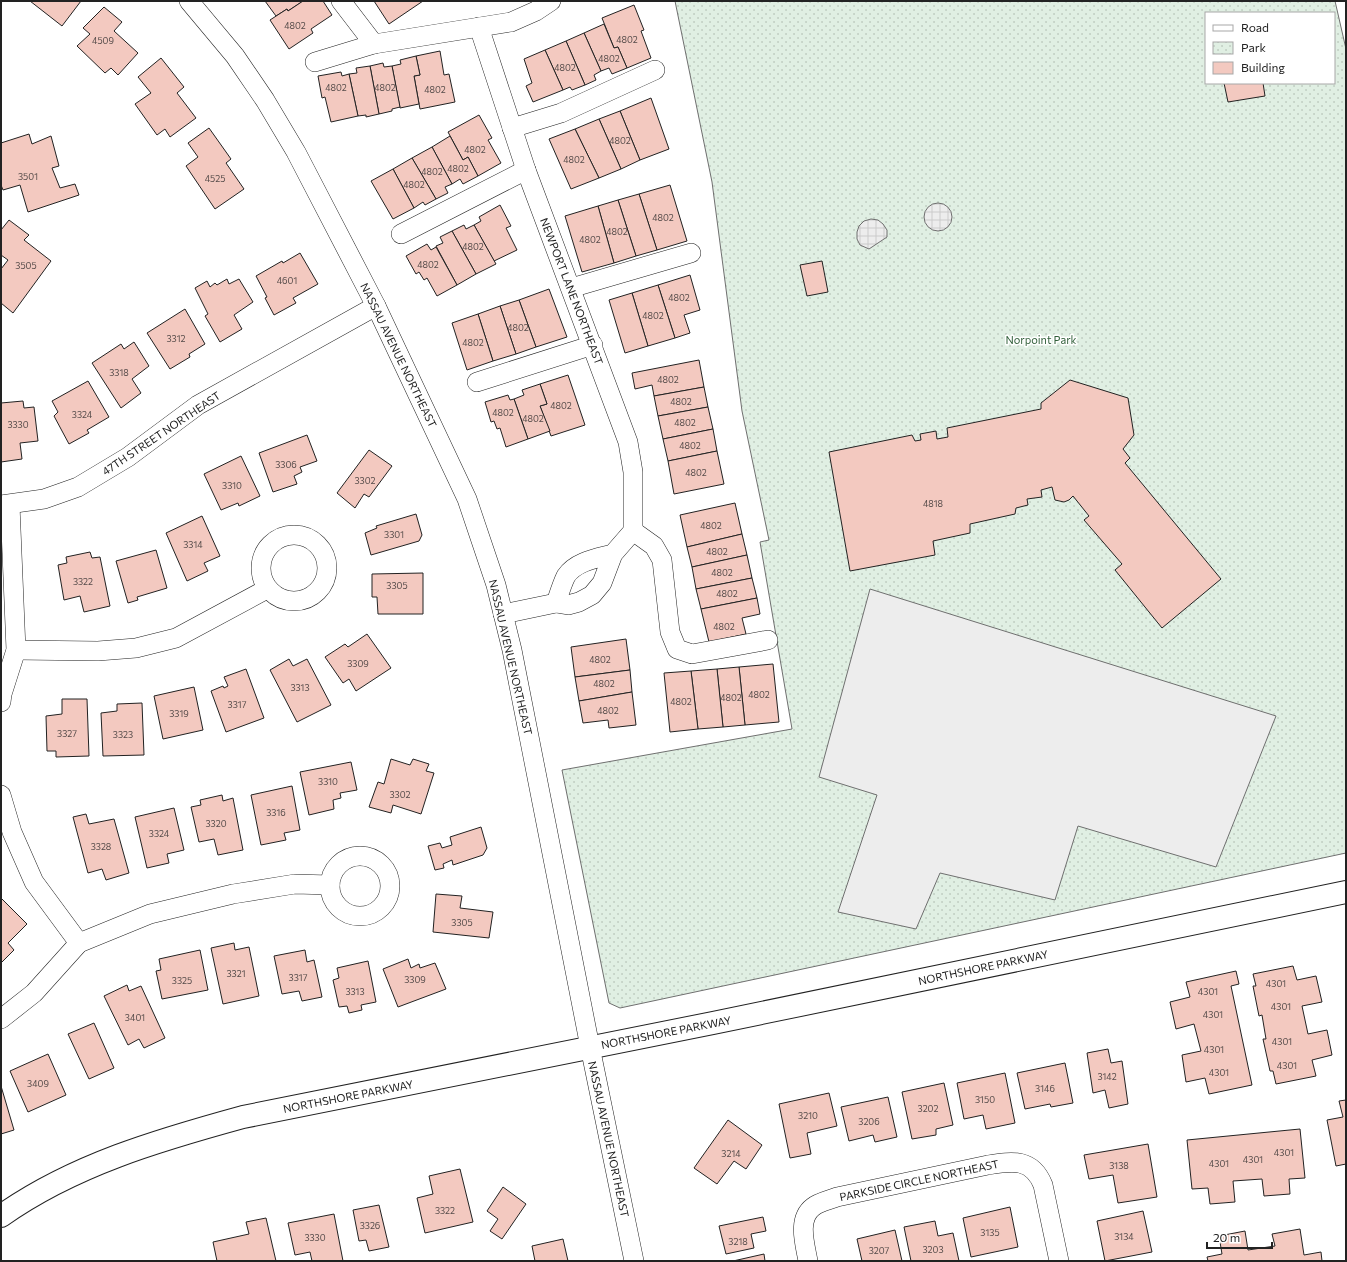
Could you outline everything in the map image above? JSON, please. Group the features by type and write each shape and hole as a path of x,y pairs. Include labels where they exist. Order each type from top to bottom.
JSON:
{"street":[{"name":"NASSAU AVENUE NORTHEAST","path":"189,1 235,56 265,100 296,152 376,306 467,499 482,540 503,614 634,1261"},
{"path":"341,1 374,44"},
{"path":"315,62 374,44 511,22 536,12 551,1"},
{"name":"NEWPORT LANE NORTHEAST","path":"479,26 526,170 593,345 628,442 633,472 633,531"},
{"path":"512,128 561,113 655,70"},
{"path":"401,234 526,170"},
{"path":"571,288 691,253"},
{"name":"47TH STREET NORTHEAST","path":"6,505 44,499 78,487 128,457 198,405 376,306"},
{"path":"477,382 593,345"},
{"path":"1,702 2,694 16,650 6,505"},
{"path":"503,614 556,603 568,605 579,602 592,595 602,583 613,554 633,531 654,546 662,560 670,632 677,649 692,654 768,640"},
{"path":"556,603 567,576 574,568 583,562 613,554"},
{"path":"16,650 98,651 136,648 176,638 267,588"},
{"path":"1,795 12,832 34,882 79,943"},
{"path":"1,1019 34,993 79,943 150,914 233,894 295,884 330,885"},
{"name":"NORTHSHORE PARKWAY","path":"1,1216 15,1206 73,1176 132,1150 175,1135 243,1117 713,1023 1346,892"},
{"name":"PARKSIDE CIRCLE NORTHEAST","path":"808,1261 803,1236 804,1224 808,1213 814,1206 837,1197 1013,1161 1032,1168 1039,1176 1043,1185 1059,1261"}],"green space":[{"name":"Norpoint Park","path":"675,1 1335,1 1346,49 1346,853 620,1008 609,1003 562,770 792,729 760,542 769,540 742,411 712,182"}],"shaded area":[{"path":"938,203 948,207 952,217 948,227 938,231 928,227 924,217 928,207"},
{"path":"871,219 878,220 883,224 887,230 887,237 869,249 860,245 857,239 857,232 859,226 864,221"},
{"path":"870,589 1276,716 1216,867 1078,826 1055,900 940,873 916,929 838,912 877,795 819,777"}],"building":[{"path":"30,1 81,1 62,26"},
{"path":"265,1 303,1 288,11 287,9 276,16"},
{"path":"303,1 323,1 332,15 311,29 313,33 289,49 270,20"},
{"path":"374,1 423,1 389,24"},
{"path":"634,5 644,30 641,31 651,58 627,68 618,47 614,48 602,18"},
{"path":"104,7 122,22 114,31 138,53 118,75 111,68 105,73 77,46 90,34 83,28"},
{"path":"604,24 614,48 618,47 627,68 612,74 609,68 601,71 584,33"},
{"path":"584,33 601,71 594,75 596,80 585,85 566,41"},
{"path":"566,41 585,85 572,90 570,87 563,90 545,50"},
{"path":"545,50 563,90 533,102 526,86 532,83 524,59"},
{"path":"440,51 444,75 449,74 455,102 420,109 414,76 420,75 416,56"},
{"path":"416,56 420,75 414,76 419,104 400,108 392,66 401,64 400,60"},
{"path":"161,58 184,87 177,93 196,118 170,137 165,129 157,135 135,104 151,93 138,77"},
{"path":"383,63 384,67 392,66 400,107 392,109 392,111 379,114 370,66"},
{"path":"370,66 379,114 366,117 366,115 358,116 349,74 357,73 356,68"},
{"path":"341,72 342,76 349,74 358,116 331,122 325,97 322,98 318,76"},
{"path":"1224,84 1263,84 1265,96 1228,102"},
{"path":"651,98 669,149 640,160 620,111"},
{"path":"620,111 640,160 621,169 599,119"},
{"path":"479,115 492,138 488,140 501,163 478,176 468,157 463,160 448,132"},
{"path":"599,119 621,169 599,178 575,129"},
{"path":"209,128 231,159 226,163 244,189 215,209 186,166 198,157 188,143"},
{"path":"575,129 599,178 571,189 549,139"},
{"path":"29,134 32,144 51,136 59,166 52,168 60,188 75,184 79,195 28,212 20,185 3,190 1,185 1,143"},
{"path":"450,136 463,160 468,157 478,176 463,184 460,179 452,184 432,147"},
{"path":"432,147 452,184 445,187 448,193 436,199 412,158"},
{"path":"412,158 436,199 425,205 423,202 414,208 393,169"},
{"path":"393,169 414,208 393,219 371,181"},
{"path":"670,185 687,241 657,250 639,194"},
{"path":"639,194 657,250 636,256 618,200"},
{"path":"618,200 636,256 614,263 598,206"},
{"path":"500,205 511,226 506,228 517,250 494,261 474,225 481,221 479,217"},
{"path":"598,206 614,263 582,272 565,216"},
{"path":"9,220 29,235 24,240 51,261 13,313 1,303 1,269 8,260 1,255 1,230"},
{"path":"464,225 466,229 474,225 496,264 476,274 452,231"},
{"path":"452,231 476,274 457,285 436,246 443,243 440,237"},
{"path":"427,244 431,250 436,247 457,285 437,296 427,278 424,280 419,272 416,274 406,256"},
{"path":"300,253 318,284 293,298 296,303 274,315 256,276 282,261 283,263"},
{"path":"822,261 828,292 807,296 800,265"},
{"path":"690,275 700,310 684,315 690,333 675,338 658,285"},
{"path":"227,279 229,284 239,279 253,302 234,315 242,329 220,342 205,316 208,314 195,288 207,281 210,287 215,283 217,285"},
{"path":"658,285 675,338 648,346 632,293"},
{"path":"549,289 567,337 536,347 519,300"},
{"path":"632,293 648,346 625,353 609,300"},
{"path":"519,300 536,347 516,354 500,306"},
{"path":"500,306 516,354 493,361 478,314"},
{"path":"185,309 205,344 189,354 190,357 170,369 147,333"},
{"path":"478,314 493,361 467,370 452,323"},
{"path":"134,342 149,366 132,379 141,393 121,408 92,363 121,344 124,349"},
{"path":"699,360 704,387 654,396 652,385 635,389 632,373"},
{"path":"568,375 585,425 551,436 540,406 547,404 540,384"},
{"path":"1070,380 1128,398 1134,435 1123,449 1130,458 1125,463 1221,579 1162,628 1115,570 1122,564 1084,520 1089,516 1073,496 1064,502 1055,500 1052,487 1041,490 1042,497 1027,499 1028,505 1016,508 1015,514 970,524 970,533 933,541 935,555 850,571 829,452 912,435 915,441 921,440 920,434 936,431 937,439 948,437 947,428 1041,409 1041,403"},
{"path":"88,381 109,417 87,430 89,433 69,444 54,416 58,412 52,401"},
{"path":"540,384 547,404 540,406 550,431 528,439 514,399 524,395 522,390"},
{"path":"704,387 708,407 658,416 654,396"},
{"path":"508,395 510,400 514,399 528,439 506,447 500,428 497,429 494,421 491,422 485,402"},
{"path":"23,401 24,408 34,407 38,441 20,443 22,459 1,462 1,403"},
{"path":"708,407 713,429 663,439 658,416"},
{"path":"713,429 717,451 668,461 663,439"},
{"path":"307,435 317,461 300,467 302,472 294,476 297,484 273,492 259,453"},
{"path":"369,450 392,466 369,497 364,494 355,508 337,493"},
{"path":"717,451 724,484 674,494 668,461"},
{"path":"241,456 260,496 239,506 238,503 221,510 204,474"},
{"path":"735,503 742,534 687,547 680,515"},
{"path":"416,514 422,535 419,541 371,555 365,533 377,528 376,526"},
{"path":"202,516 220,556 204,563 208,571 187,581 166,533"},
{"path":"742,534 747,555 692,567 687,547"},
{"path":"156,550 167,588 137,597 138,600 128,603 116,561"},
{"path":"90,552 92,558 100,557 110,606 84,612 80,596 64,600 58,565 67,563 66,557"},
{"path":"747,555 752,578 696,589 692,567"},
{"path":"423,573 423,614 378,614 377,597 372,597 372,574"},
{"path":"752,578 757,598 701,609 696,589"},
{"path":"757,598 760,614 742,618 746,634 709,642 701,609"},
{"path":"367,634 391,668 356,691 349,679 343,683 325,657 345,644 348,647"},
{"path":"626,639 630,670 575,677 571,647"},
{"path":"289,659 293,666 307,659 331,705 297,722 270,670"},
{"path":"773,664 779,722 745,725 739,667"},
{"path":"739,667 745,725 723,727 717,669"},
{"path":"246,669 264,718 226,732 211,691 223,686 224,688 228,686 224,677"},
{"path":"717,669 723,727 698,729 691,671"},
{"path":"630,670 632,692 579,701 575,677"},
{"path":"691,671 698,729 670,732 664,673"},
{"path":"194,687 203,730 163,739 154,696"},
{"path":"632,692 636,725 609,728 608,720 583,723 579,701"},
{"path":"62,699 87,699 89,756 56,757 56,751 47,751 46,716 62,714"},
{"path":"142,703 144,755 103,756 101,713 117,711 117,704"},
{"path":"391,759 410,765 413,759 429,764 426,771 434,773 421,814 393,805 391,813 369,807 378,782 384,784"},
{"path":"351,762 357,790 340,793 341,798 333,800 334,809 309,815 300,772"},
{"path":"292,786 300,830 284,833 286,840 261,845 251,795"},
{"path":"222,795 223,801 233,798 243,850 218,855 214,839 199,842 191,807 201,805 200,800"},
{"path":"174,808 184,850 167,854 169,863 147,868 135,817"},
{"path":"86,814 89,824 114,819 129,873 106,880 102,869 88,873 73,817"},
{"path":"481,827 487,848 483,855 453,865 452,860 443,864 444,868 435,870 428,846 440,843 442,848 452,845 450,837"},
{"path":"436,894 462,896 460,908 493,912 489,938 433,932"},
{"path":"1,898 27,924 8,943 14,950 1,963"},
{"path":"234,943 235,950 249,947 259,996 223,1004 211,948"},
{"path":"200,950 208,990 162,999 156,971 161,970 159,959"},
{"path":"305,950 307,962 314,960 322,997 302,1001 299,991 282,994 274,956"},
{"path":"408,959 411,968 419,964 420,968 435,963 446,989 398,1007 383,969"},
{"path":"368,961 376,1002 361,1005 362,1010 349,1013 347,1006 339,1007 333,980 339,978 337,968"},
{"path":"1293,966 1297,980 1316,976 1322,1002 1302,1006 1308,1034 1327,1030 1332,1055 1312,1060 1316,1076 1276,1084 1273,1071 1270,1071 1263,1039 1266,1039 1262,1015 1259,1016 1253,986 1256,986 1253,974"},
{"path":"1236,971 1239,984 1231,986 1252,1085 1209,1094 1205,1078 1186,1082 1182,1055 1201,1051 1194,1024 1176,1029 1170,1002 1190,997 1186,982"},
{"path":"127,985 129,991 141,986 165,1038 144,1048 139,1039 128,1045 104,996"},
{"path":"94,1023 114,1068 89,1079 68,1034"},
{"path":"1108,1049 1111,1063 1122,1061 1128,1104 1109,1108 1105,1090 1093,1093 1087,1053"},
{"path":"48,1054 66,1095 28,1112 10,1071"},
{"path":"1065,1063 1073,1103 1051,1107 1050,1104 1025,1109 1017,1073"},
{"path":"1005,1073 1015,1123 986,1129 983,1115 964,1119 957,1083"},
{"path":"944,1083 953,1125 936,1129 936,1135 912,1139 902,1092"},
{"path":"1,1086 14,1130 1,1134"},
{"path":"829,1093 837,1126 807,1133 811,1154 790,1158 779,1104"},
{"path":"888,1097 897,1137 875,1142 873,1135 849,1141 841,1107"},
{"path":"1346,1100 1346,1164 1336,1166 1327,1120 1343,1117 1339,1101"},
{"path":"728,1120 762,1145 746,1169 734,1161 717,1184 694,1168"},
{"path":"1300,1129 1305,1178 1289,1179 1290,1194 1264,1196 1262,1179 1233,1181 1235,1202 1210,1204 1208,1188 1192,1189 1187,1140"},
{"path":"1148,1144 1157,1197 1118,1203 1113,1175 1089,1179 1084,1155"},
{"path":"460,1169 473,1222 425,1233 417,1198 433,1194 429,1176"},
{"path":"503,1187 526,1204 502,1239 490,1231 498,1219 487,1211"},
{"path":"379,1205 389,1247 369,1251 366,1240 359,1241 353,1210"},
{"path":"1010,1207 1018,1247 971,1257 963,1218"},
{"path":"1143,1211 1152,1252 1105,1261 1097,1221"},
{"path":"334,1214 343,1261 312,1261 310,1252 295,1255 288,1223"},
{"path":"763,1217 766,1231 751,1234 754,1248 726,1254 719,1226"},
{"path":"266,1218 276,1261 217,1261 213,1242 249,1234 246,1222"},
{"path":"935,1221 938,1236 953,1233 959,1261 911,1261 904,1227"},
{"path":"1300,1229 1304,1255 1321,1252 1322,1261 1208,1261 1207,1257 1222,1254 1219,1236 1245,1231 1248,1250 1275,1246 1272,1234"},
{"path":"895,1230 902,1261 862,1261 857,1239"},
{"path":"563,1239 568,1261 535,1261 532,1246"},
{"path":"764,1254 765,1261 733,1261"}]}
